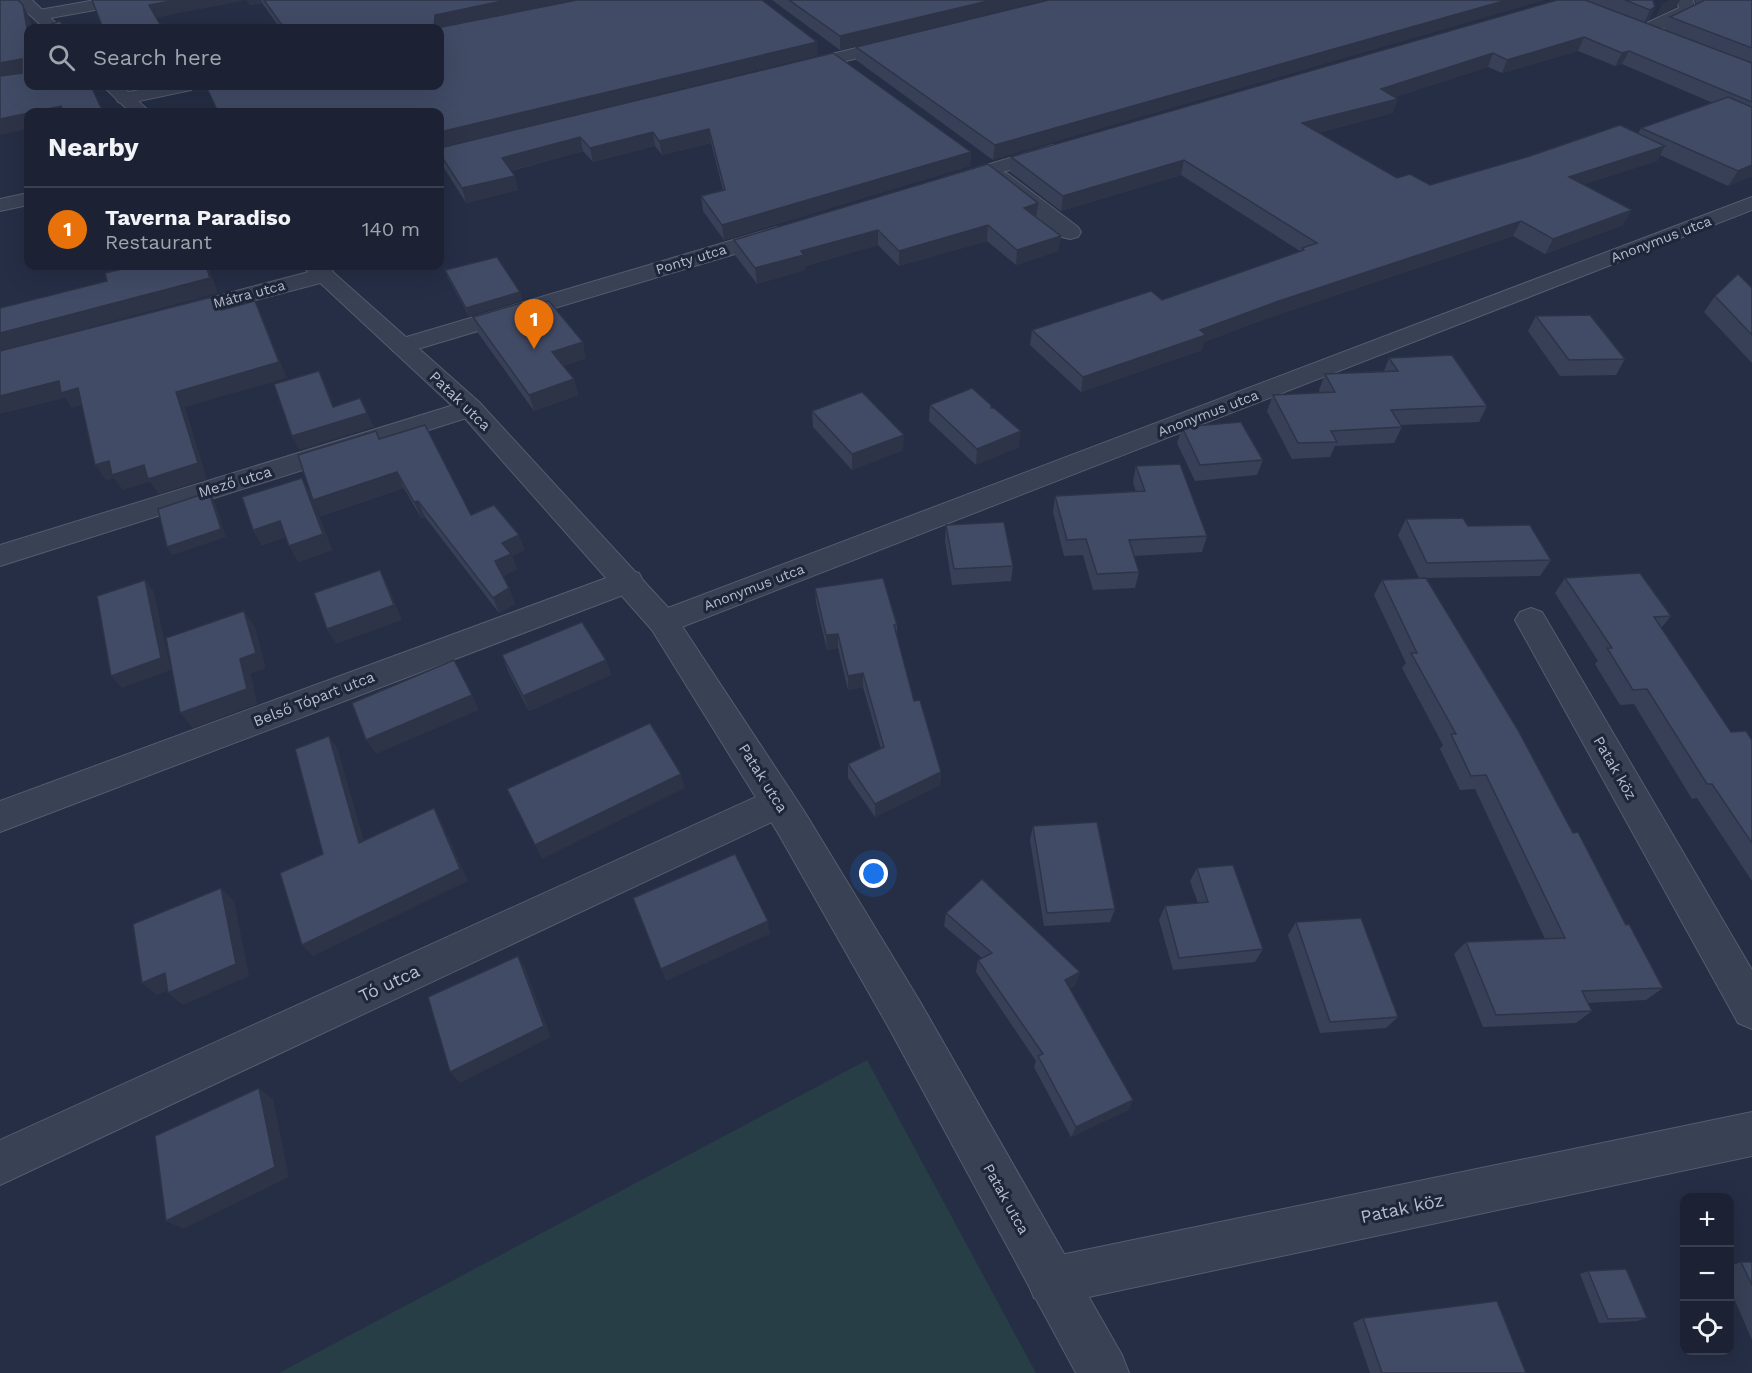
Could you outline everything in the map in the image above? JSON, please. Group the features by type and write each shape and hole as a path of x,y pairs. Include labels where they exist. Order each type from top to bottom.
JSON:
{"street":[{"path":"22,0 49,24"},
{"path":"39,15 123,0"},
{"path":"1666,39 1639,29 1688,10 1685,0"},
{"path":"777,72 914,39"},
{"path":"818,45 855,72"},
{"path":"119,92 141,90"},
{"path":"119,92 137,108"},
{"path":"935,186 1068,147"},
{"path":"971,156 1070,232"},
{"path":"0,205 24,200"},
{"name":"Anonymus utca","path":"663,622 1749,210"},
{"name":"Ponty utca","path":"402,346 791,229"},
{"name":"Patak utca","path":"318,270 471,408 663,622 778,802 904,1014 1104,1373"},
{"name":"Mátra utca","path":"150,320 318,270"},
{"name":"Mező utca","path":"0,556 471,408"},
{"name":"Belső Tópart utca","path":"0,817 628,581"},
{"name":"Patak köz","path":"1531,620 1752,1009"},
{"name":"Tó utca","path":"0,1163 778,802"},
{"name":"Patak köz","path":"1051,1281 1752,1134"}],"shaded area":[{"path":"867,1060 1036,1373 279,1373"}],"building":[{"path":"0,0 18,0 23,5 26,24 24,24 24,90 93,90 101,108 62,108 61,106 24,108 24,114 0,119 0,76 22,73 22,59 0,63"},
{"path":"92,0 176,0 149,5 160,24 101,24"},
{"path":"264,0 507,0 435,15 434,24 281,24"},
{"path":"577,0 762,0 817,42 444,131 444,108 216,108 208,90 444,90 444,27"},
{"path":"789,0 992,0 840,36"},
{"path":"1049,0 1507,0 995,145 856,47"},
{"path":"1557,0 1585,0 1752,63 1752,102 1629,51 1622,53 1584,37 1507,60 1493,53 1381,89 1398,99 1302,123 1397,178 1410,174 1430,185 1530,156 1620,125 1665,146 1569,177 1632,210 1553,239 1521,221 1276,302 1200,330 1206,335 1083,377 1032,330 1151,291 1162,300 1304,250 1302,248 1317,243 1184,160 1063,196 1011,157"},
{"path":"1625,0 1653,0 1655,7 1650,10"},
{"path":"1703,0 1752,0 1752,48 1670,17"},
{"path":"833,53 971,152 722,225 701,196 725,190 709,129 659,141 653,132 590,148 580,137 502,158 515,176 462,188 444,160 444,147"},
{"path":"1728,97 1752,107 1752,165 1738,171 1641,128"},
{"path":"988,164 1038,203 1024,208 1061,236 1017,250 988,225 899,251 878,230 801,251 804,255 755,268 734,240"},
{"path":"497,257 520,292 466,308 445,270"},
{"path":"118,270 207,270 210,278 0,333 0,308 107,281 105,273"},
{"path":"1738,274 1752,288 1752,335 1715,296"},
{"path":"216,296 221,310 255,301 279,362 176,392 198,463 148,479 144,465 112,475 109,461 95,465 78,388 61,393 59,381 0,396 0,351"},
{"path":"528,301 532,306 549,301 583,342 552,352 574,379 529,395 473,317"},
{"path":"1590,315 1625,359 1569,360 1536,316"},
{"path":"1452,355 1487,406 1391,410 1402,427 1331,431 1337,442 1298,443 1273,395 1335,392 1325,374 1398,371 1389,358"},
{"path":"319,371 333,407 360,398 367,413 292,436 274,384"},
{"path":"972,388 991,405 991,408 994,408 1021,431 977,449 930,405"},
{"path":"862,392 904,435 852,454 812,411"},
{"path":"1241,422 1263,460 1200,465 1182,427"},
{"path":"425,425 471,515 494,505 519,535 502,543 511,554 495,561 509,588 493,598 418,501 414,502 397,472 313,500 298,455 376,431 379,439"},
{"path":"1180,464 1207,536 1129,540 1139,572 1097,574 1086,539 1067,540 1055,496 1145,491 1136,466"},
{"path":"302,478 323,534 289,546 280,521 253,530 242,497"},
{"path":"209,492 221,529 167,547 158,509"},
{"path":"1463,518 1468,526 1530,525 1551,560 1427,563 1406,519"},
{"path":"1004,522 1013,566 954,569 946,525"},
{"path":"380,570 394,605 327,629 314,593"},
{"path":"1640,573 1671,616 1654,617 1731,732 1746,731 1752,740 1752,843 1712,784 1707,784 1647,689 1633,690 1607,648 1612,648 1565,578"},
{"path":"883,578 897,625 894,625 914,701 920,700 941,772 875,804 848,764 884,747 863,673 848,676 838,634 826,635 815,588"},
{"path":"1426,578 1518,730 1573,833 1578,832 1626,925 1629,924 1663,988 1582,991 1592,1011 1496,1015 1466,942 1565,938 1486,775 1471,776 1451,734 1456,734 1411,653 1417,653 1382,580"},
{"path":"145,580 161,658 111,676 97,596"},
{"path":"244,611 256,653 240,659 247,689 180,713 166,638"},
{"path":"582,622 606,660 523,696 502,655"},
{"path":"454,660 472,695 366,740 352,703"},
{"path":"650,723 681,774 535,845 507,789"},
{"path":"329,736 359,843 434,808 460,869 302,945 280,873 323,854 295,749"},
{"path":"1097,822 1115,909 1047,913 1033,826"},
{"path":"735,854 768,921 661,969 633,898"},
{"path":"1233,865 1263,949 1179,958 1165,906 1208,902 1197,868"},
{"path":"982,879 1080,972 1065,980 1133,1100 1076,1127 1038,1056 1043,1054 978,960 992,953 946,913"},
{"path":"221,888 236,964 168,993 165,973 142,983 133,924"},
{"path":"1361,918 1398,1017 1330,1022 1296,922"},
{"path":"518,956 544,1026 450,1072 428,997"},
{"path":"259,1088 275,1167 166,1221 155,1136"},
{"path":"1741,1262 1752,1262 1752,1285"},
{"path":"1626,1269 1647,1318 1608,1319 1588,1271"},
{"path":"1497,1301 1526,1373 1382,1373 1363,1318"}],"place":[{"name":"Taverna Paradiso","path":"534,349"}]}
